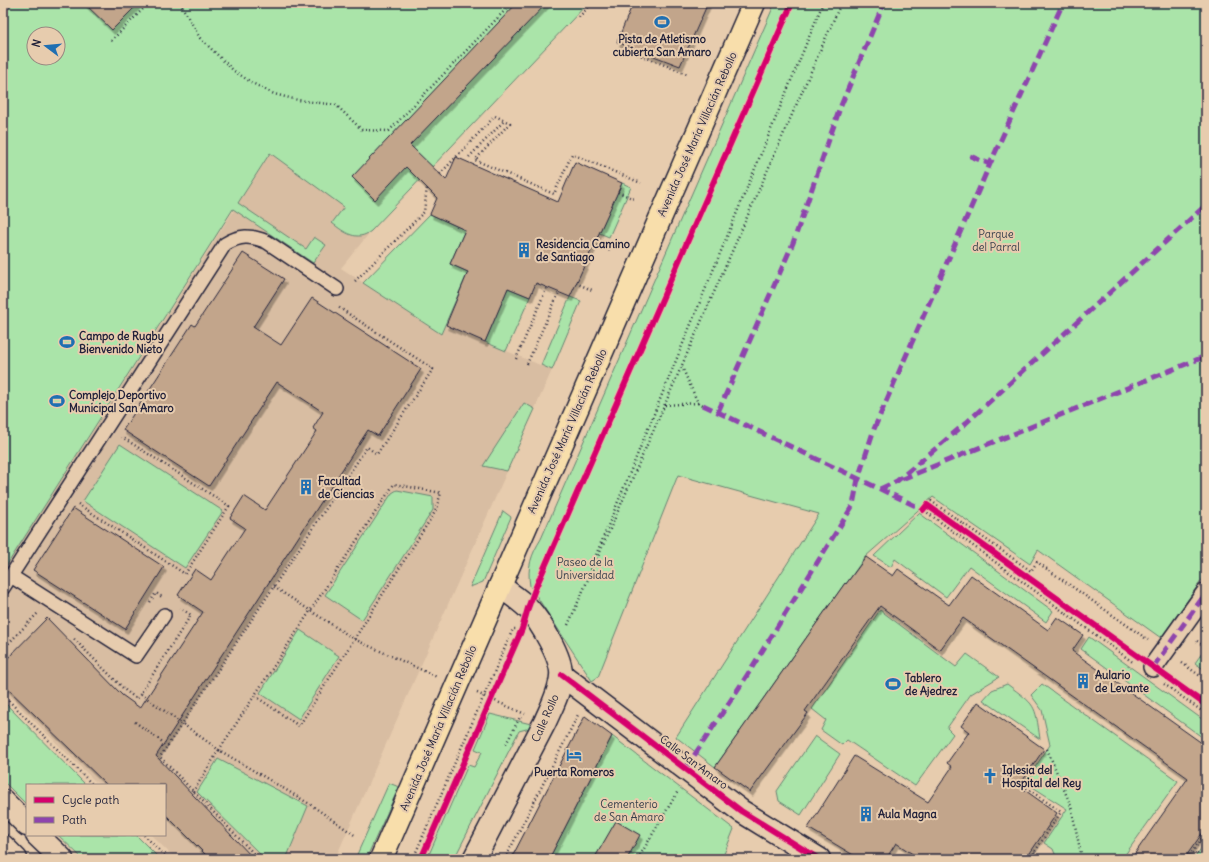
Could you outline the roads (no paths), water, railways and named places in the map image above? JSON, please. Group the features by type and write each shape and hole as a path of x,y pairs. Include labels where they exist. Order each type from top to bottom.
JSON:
{"highway":[{"name":"Avenida José María Villacián Rebollo","path":"381,859 754,3"}],"street":[{"path":"500,586 528,608 541,625 557,658 562,675"},
{"path":"1150,671 1206,593"},
{"name":"Calle San Amaro","path":"562,675 742,810 819,859"},
{"name":"Calle Rollo","path":"474,859 545,722 555,700 562,675"},
{"path":"3,801 26,824"},
{"path":"38,836 62,859"},
{"path":"3,846 16,859"}],"lane":[{"path":"3,588 225,244 235,238 246,235 267,242 337,289"},
{"path":"11,576 136,656 164,615"}],"place":[{"name":"Pista de Atletismo cubierta San Amaro","path":"662,22"},
{"name":"Residencia Camino de Santiago","path":"524,250"},
{"name":"Campo de Rugby Bienvenido Nieto","path":"67,342"},
{"name":"Complejo Deportivo Municipal San Amaro","path":"57,401"},
{"name":"Facultad de Ciencias","path":"306,487"},
{"name":"Aulario de Levante","path":"1083,681"},
{"name":"Tablero de Ajedrez","path":"893,684"},
{"name":"Puerta Romeros","path":"574,755"},
{"name":"Iglesia del Hospital del Rey","path":"990,776"},
{"name":"Aula Magna","path":"866,814"}],"park label":[{"name":"Parque del Parral","path":"996,240"},
{"name":"Paseo de la Universidad","path":"585,568"},
{"name":"Cementerio de San Amaro","path":"629,810"}]}
